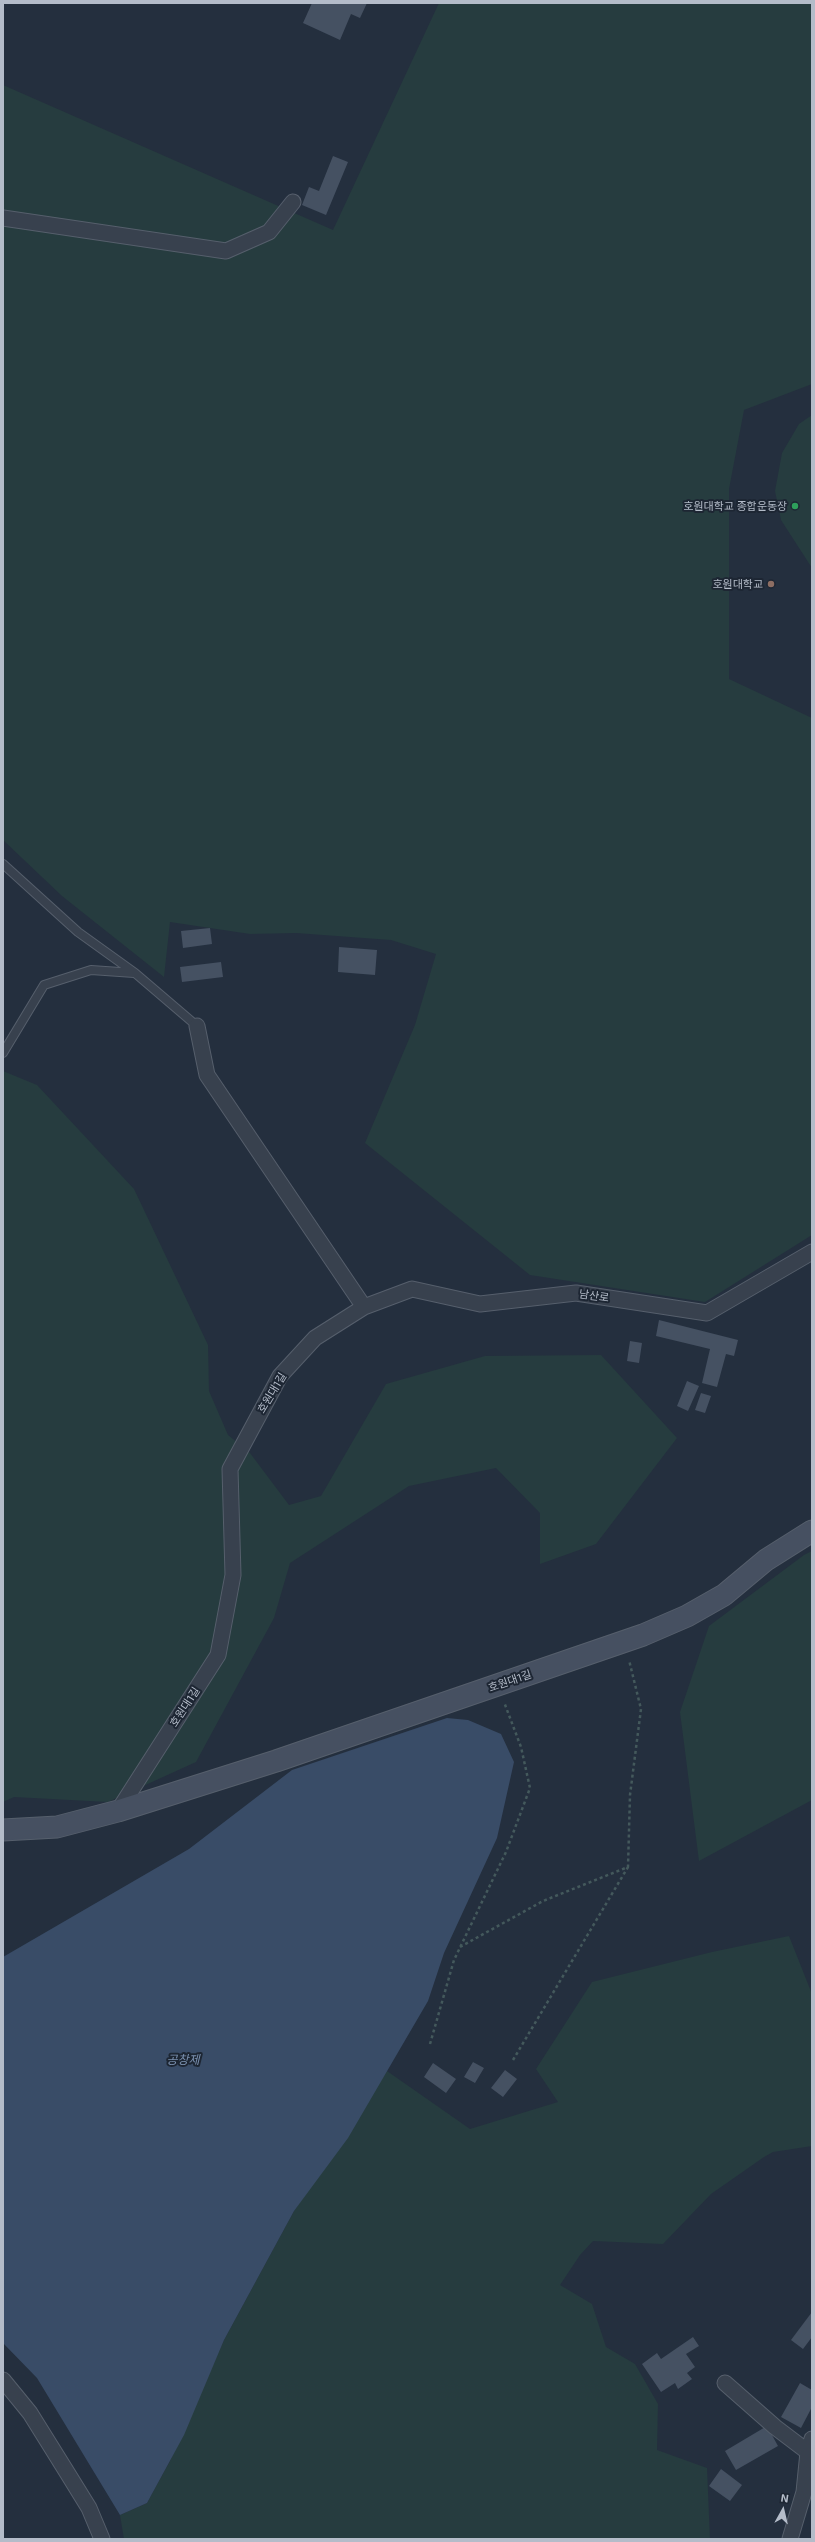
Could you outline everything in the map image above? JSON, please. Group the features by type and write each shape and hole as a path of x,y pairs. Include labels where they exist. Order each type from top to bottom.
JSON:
{"street":[{"path":"3,218 226,251 269,232 293,202"},
{"path":"197,1026 207,1075 364,1307"},
{"name":"남산로","path":"364,1307 412,1289 480,1304 576,1293 707,1313 812,1252"},
{"name":"호원대1길","path":"118,1811 218,1654 233,1575 230,1469 280,1376 315,1338 364,1307"},
{"name":"호원대1길","path":"3,1830 57,1827 118,1811 276,1761 624,1642 687,1616 724,1595 766,1560 812,1531"},
{"path":"3,2380 30,2413 68,2474 89,2508 102,2539"},
{"path":"725,2383 775,2427 810,2445 804,2492 790,2539"}],"lane":[{"path":"3,864 78,932 135,973 197,1026"},
{"path":"3,1053 44,986 92,970 135,973"}],"path":[{"path":"513,2060 628,1867 630,1796 641,1709 624,1642"},
{"path":"430,2044 454,1960 506,1852 530,1788 521,1747 498,1685"},
{"path":"460,1947 543,1901 628,1867"}],"green space":[{"path":"439,3 812,3 812,384 744,410 729,489 729,679 812,718 812,1235 705,1302 530,1275 365,1143 415,1025 436,954 391,940 296,933 250,934 170,922 164,977 62,896 3,840 3,85 333,230"},
{"name":"호원대학교 종합운동장","path":"812,415 812,568 781,520 775,491 782,453 799,424"},
{"path":"3,1071 37,1085 134,1189 208,1345 209,1391 228,1435 250,1453 289,1505 321,1496 386,1384 485,1356 601,1355 677,1438 596,1544 540,1564 540,1513 496,1468 409,1486 290,1563 274,1618 196,1762 108,1802 14,1797 3,1802"},
{"path":"812,1551 812,1800 699,1861 680,1712 709,1626 804,1555"},
{"path":"789,1936 812,1994 812,2146 773,2152 764,2157 711,2194 663,2244 593,2241 580,2255 560,2285 592,2304 606,2347 635,2364 658,2404 657,2450 707,2468 710,2539 124,2539 120,2515 147,2503 170,2461 224,2340 294,2211 387,2071 470,2129 558,2102 536,2069 592,1982 712,1952"}],"water":[{"name":"공창제","path":"447,1718 468,1720 501,1734 514,1762 497,1838 444,1953 428,2001 348,2138 294,2211 224,2340 184,2435 147,2503 120,2515 37,2378 3,2343 3,1957 189,1849 292,1770"}],"building":[{"path":"312,3 367,3 360,18 351,14 340,40 303,23"},
{"path":"333,156 348,162 326,215 302,205 309,187 319,191"},
{"path":"210,928 212,944 183,948 181,931"},
{"path":"339,947 377,950 375,975 338,972"},
{"path":"221,962 223,977 182,982 180,967"},
{"path":"659,1320 738,1340 734,1356 726,1354 717,1387 702,1383 710,1349 656,1336"},
{"path":"630,1341 642,1343 639,1363 627,1361"},
{"path":"687,1381 699,1386 688,1411 677,1406"},
{"path":"701,1393 711,1396 705,1413 695,1410"},
{"path":"473,2062 484,2068 475,2083 464,2077"},
{"path":"433,2063 456,2079 446,2093 424,2077"},
{"path":"505,2070 517,2079 503,2097 491,2088"},
{"path":"812,2312 812,2337 803,2349 791,2340"},
{"path":"693,2337 699,2346 686,2354 695,2367 687,2373 692,2379 678,2389 675,2383 661,2392 642,2364 657,2353 661,2359"},
{"path":"800,2383 812,2390 812,2407 801,2428 781,2417"},
{"path":"767,2426 778,2446 736,2470 725,2451"},
{"path":"721,2469 742,2485 730,2501 709,2486"}],"place":[{"name":"호원대학교 종합운동장","path":"795,506"},
{"name":"호원대학교","path":"771,584"}]}
